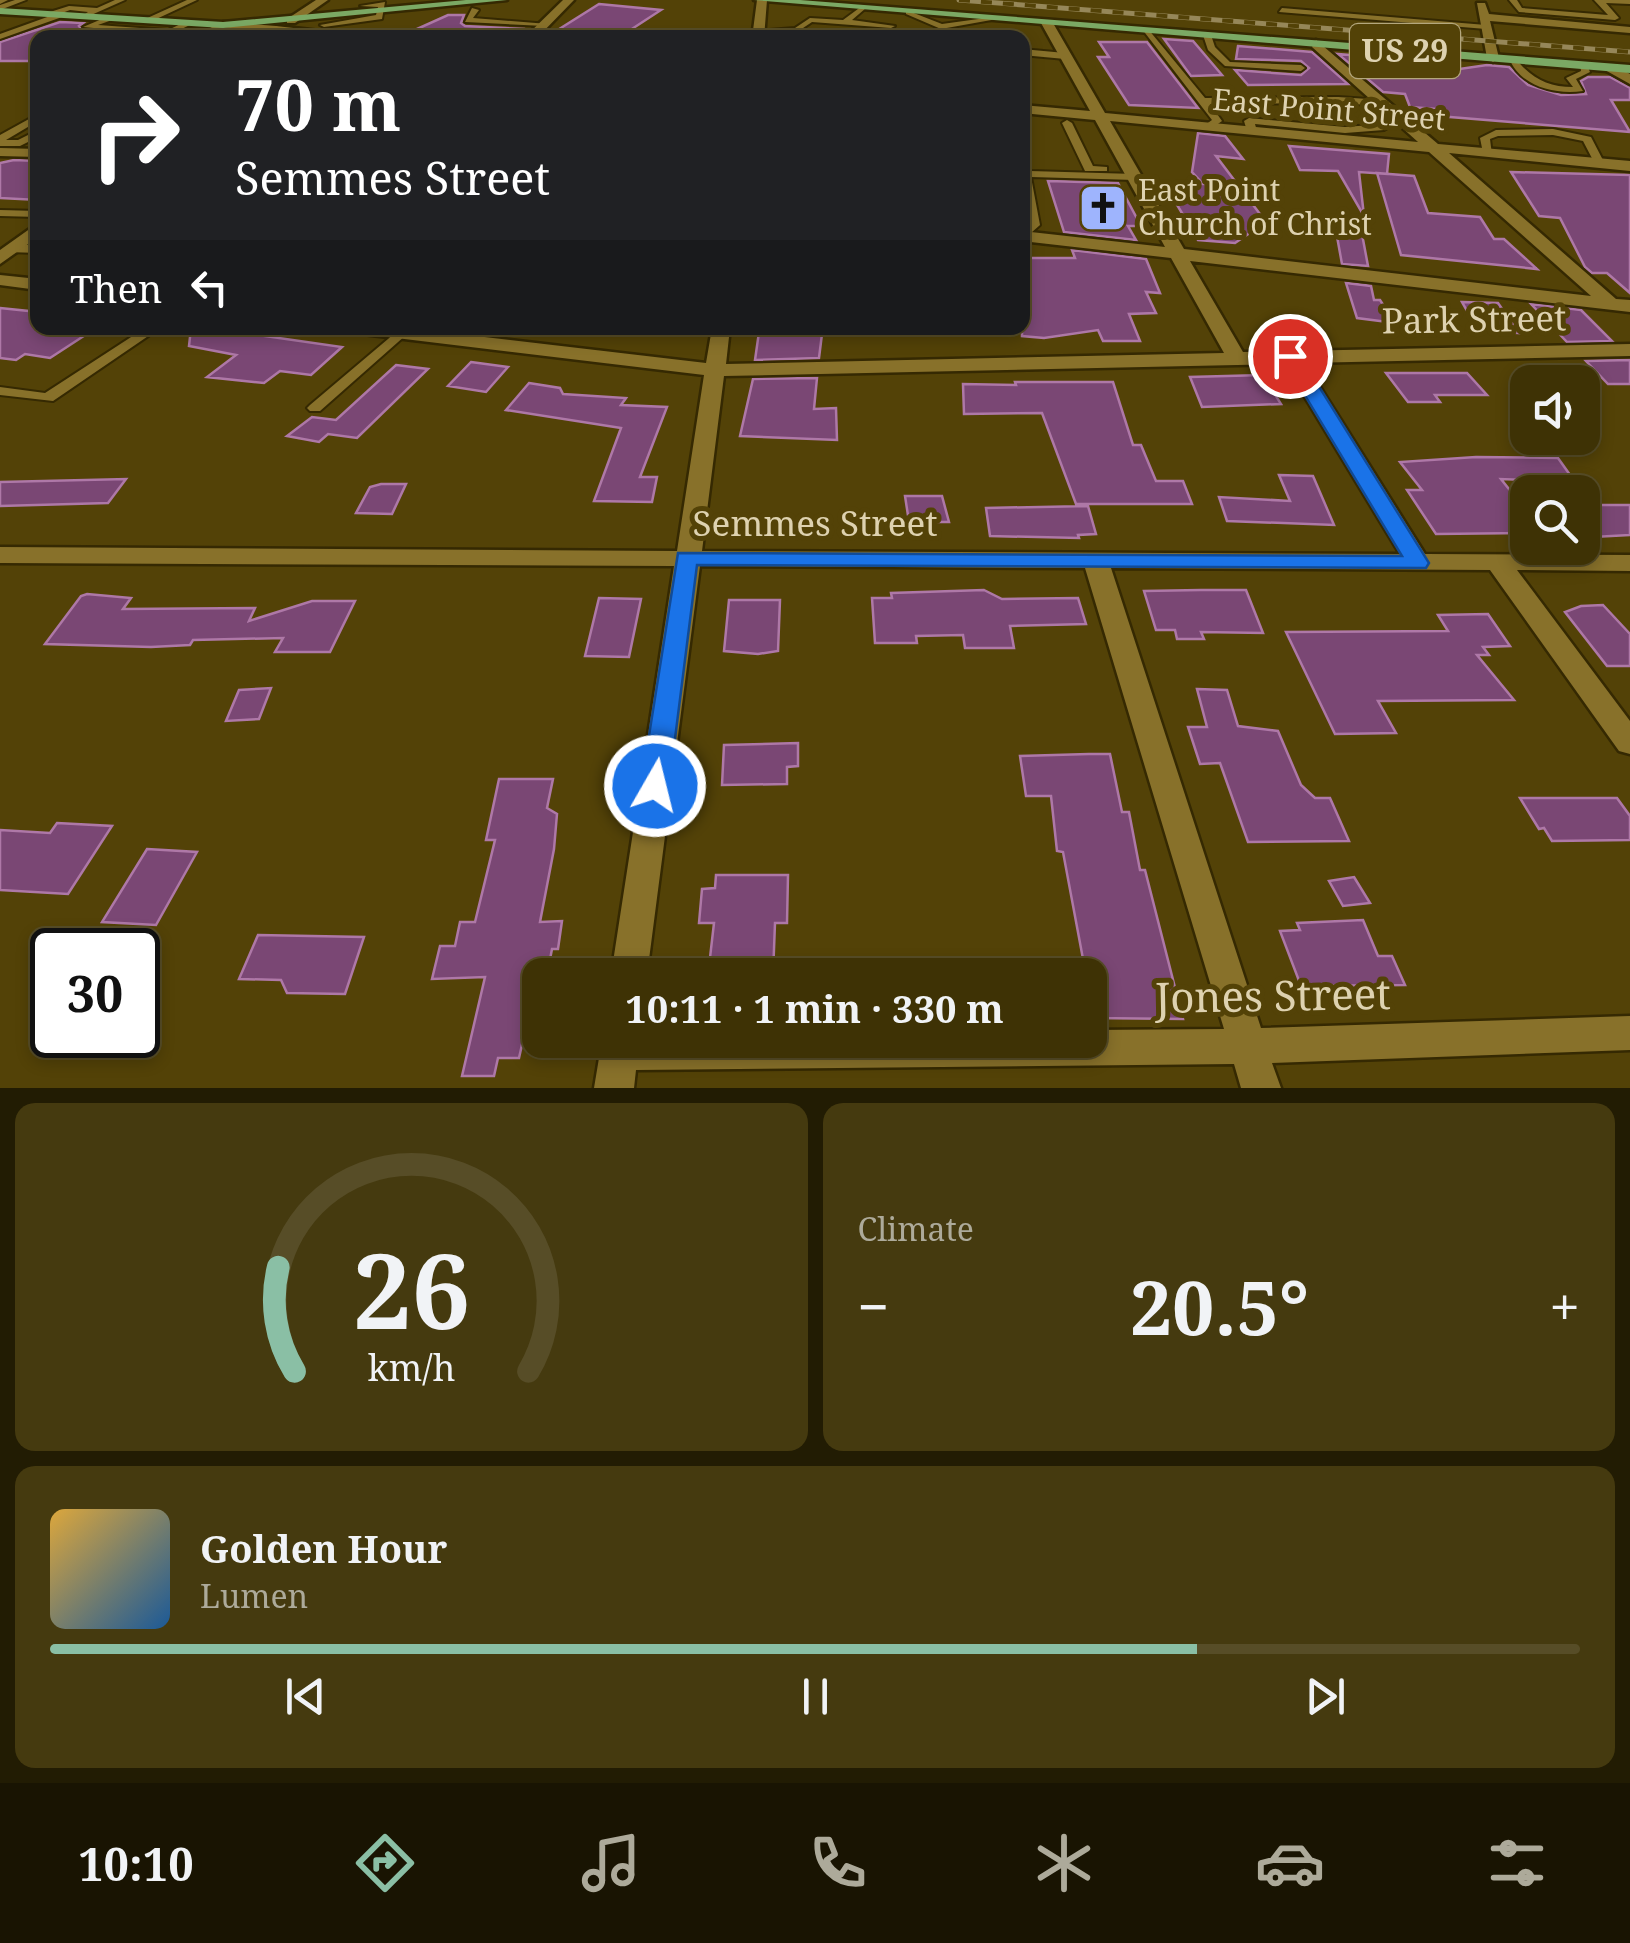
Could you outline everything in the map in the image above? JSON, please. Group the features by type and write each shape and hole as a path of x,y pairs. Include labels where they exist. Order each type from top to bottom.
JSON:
{"main road":[{"path":"1,5 35,13 84,16 104,12 146,20 223,25 502,0"},
{"name":"US 29","path":"760,0 1630,69"}],"street":[{"path":"542,24 569,0"},
{"path":"759,30 760,0"},
{"path":"1480,0 1494,58"},
{"path":"277,30 312,2"},
{"path":"1485,22 1630,30"},
{"path":"1047,23 1236,357"},
{"path":"223,25 250,30"},
{"path":"1316,44 1620,305 1630,320"},
{"path":"1609,67 1630,80"},
{"name":"East Point Street","path":"1030,110 1252,131 1348,135 1433,148 1630,166"},
{"path":"0,152 30,153"},
{"path":"6,254 30,234"},
{"path":"1030,237 1620,305"},
{"path":"0,280 30,283"},
{"name":"Park Street","path":"426,335 714,370 1630,350"},
{"path":"632,958 720,335"},
{"path":"1290,356 1418,563"},
{"name":"Semmes Street","path":"0,555 1630,563"},
{"path":"1096,562 1261,1088"},
{"path":"1498,563 1630,743"},
{"name":"Jones Street","path":"618,1060 1630,1033"}],"lane":[{"path":"1,5 22,0"},
{"path":"35,13 68,0"},
{"path":"121,0 87,27 136,30"},
{"path":"0,37 68,8 104,12 131,0"},
{"path":"146,20 193,0"},
{"path":"1514,1 1630,2"},
{"path":"1514,1 1519,10 1630,20"},
{"path":"1602,3 1615,18"},
{"path":"324,25 374,20 382,4 364,6"},
{"path":"844,22 862,8"},
{"path":"475,10 468,20 542,24"},
{"path":"1282,10 1485,22"},
{"path":"909,12 936,30"},
{"path":"947,30 993,18"},
{"path":"797,30 810,20 891,26"},
{"path":"173,30 190,23"},
{"path":"513,30 542,24"},
{"path":"211,30 223,25"},
{"path":"1145,30 1216,121 1208,127"},
{"path":"1206,36 1211,48 1228,64 1300,68"},
{"path":"1030,53 1065,56"},
{"path":"1512,60 1543,88 1551,90 1580,89 1570,78 1586,72 1582,65"},
{"path":"1203,101 1338,100 1383,104"},
{"path":"0,141 30,121"},
{"path":"1067,123 1089,169 1132,173"},
{"path":"1348,135 1384,127"},
{"path":"1488,153 1485,138 1496,133 1572,134 1587,139 1600,164"},
{"path":"0,141 20,143 30,137"},
{"path":"1030,174 1132,173"},
{"path":"1030,202 1034,225 1030,229"},
{"path":"0,212 30,214"},
{"path":"4,395 48,398 143,335"},
{"path":"316,408 398,335"}],"building":[{"path":"599,4 661,10 630,30 558,30"},
{"path":"448,15 464,15 461,23 465,26 524,29 524,30 415,30"},
{"path":"60,22 83,23 79,26 82,30 36,30"},
{"path":"30,32 30,61 0,61 0,42"},
{"path":"1164,39 1193,41 1222,75 1191,76"},
{"path":"1099,42 1147,42 1198,108 1129,105 1098,57 1109,57"},
{"path":"1238,46 1312,52 1348,84 1248,85 1235,70 1301,75 1309,68 1301,61 1236,59"},
{"path":"1338,54 1386,58 1405,72 1487,65 1509,67 1528,85 1561,95 1586,94 1581,81 1588,77 1610,77 1630,88 1630,100 1611,100 1630,132 1438,116 1436,109 1410,107 1405,94 1383,92"},
{"path":"1198,133 1225,136 1243,159 1216,156 1266,222 1235,243 1198,240 1164,183 1203,184 1192,172"},
{"path":"1289,146 1389,154 1387,174 1359,172 1364,216 1338,171 1300,170"},
{"path":"30,161 30,200 0,198 0,163"},
{"path":"1511,172 1630,175 1630,293 1607,273 1592,273 1585,267 1560,218 1539,216"},
{"path":"1377,173 1414,176 1428,213 1480,217 1494,239 1504,239 1537,269 1401,255"},
{"name":"East Point Church of Christ","path":"1048,181 1118,183 1141,226 1128,226 1136,240 1064,232"},
{"path":"1336,231 1362,234 1368,266 1342,264"},
{"path":"1072,250 1146,259 1160,293 1146,292 1156,313 1129,314 1140,341 1103,341 1098,330 1044,338 1022,336 1030,335 1030,258 1075,258"},
{"path":"1346,283 1371,286 1374,300 1380,300 1395,323 1357,318"},
{"path":"1462,302 1498,303 1519,333 1478,330"},
{"path":"1531,304 1581,310 1612,341 1567,342"},
{"path":"0,308 30,311 30,335 85,335 50,358 25,354 16,360 0,358"},
{"path":"190,335 258,335 342,347 311,375 280,371 264,383 207,377 236,355 189,346"},
{"path":"759,335 822,335 819,358 755,360"},
{"path":"1630,360 1630,384 1608,384 1600,376 1600,365 1586,361"},
{"path":"471,362 508,367 486,392 448,386"},
{"path":"396,365 428,369 357,438 328,434 319,442 287,436 312,417 336,420"},
{"path":"1386,373 1467,373 1487,395 1435,395 1440,402 1408,402"},
{"path":"1263,375 1281,404 1202,407 1190,377"},
{"path":"817,378 814,409 836,408 837,440 740,436 753,379"},
{"path":"1015,382 1113,382 1133,445 1141,445 1156,481 1183,481 1192,504 1076,504 1042,413 964,414 963,384 1016,385"},
{"path":"529,383 560,388 563,394 626,398 621,405 667,407 640,477 657,477 652,502 594,501 621,428 506,410"},
{"path":"1476,457 1558,458 1570,475 1510,475 1510,479 1501,479 1510,490 1510,533 1436,534 1407,490 1422,490 1400,462"},
{"path":"1279,475 1313,476 1334,525 1227,521 1219,497 1290,501"},
{"path":"126,479 108,503 0,506 0,482"},
{"path":"406,484 392,514 356,513 370,487"},
{"path":"905,496 942,496 949,522 909,522"},
{"path":"1600,505 1630,505 1630,535 1600,537"},
{"path":"1088,506 1096,534 1078,535 1079,538 990,536 986,508"},
{"path":"984,590 1002,599 1078,598 1086,624 1010,626 1014,648 965,648 963,635 916,636 917,643 875,643 872,598 892,598 891,593"},
{"path":"1246,590 1263,633 1201,632 1204,639 1177,639 1175,630 1156,630 1144,591"},
{"path":"81,596 131,598 123,609 255,608 249,621 312,601 355,601 330,652 275,652 283,638 193,640 190,645 151,647 45,644"},
{"path":"599,598 641,599 629,657 585,656"},
{"path":"729,600 780,600 778,651 724,651"},
{"path":"1603,605 1630,634 1630,666 1607,666 1565,612 1581,606"},
{"path":"1488,614 1510,646 1483,647 1489,655 1477,655 1514,700 1378,701 1396,733 1335,734 1286,632 1448,631 1438,615"},
{"path":"271,688 259,719 226,721 239,690"},
{"path":"1197,689 1227,690 1238,726 1278,731 1301,785 1315,798 1330,798 1349,841 1248,842 1220,763 1200,764 1188,727 1207,727"},
{"path":"798,743 798,766 787,767 787,784 722,785 724,745"},
{"path":"1110,754 1122,812 1129,812 1140,870 1145,870 1183,1019 1107,1018 1107,958 1083,958 1063,852 1057,851 1051,796 1026,796 1020,756"},
{"path":"499,779 553,779 547,808 557,814 554,849 540,922 562,921 558,949 552,949 550,958 522,958 519,1058 498,1058 494,1076 462,1076 485,977 432,979 440,946 455,946 460,922 475,922 495,840 486,840"},
{"path":"1520,798 1617,798 1630,816 1630,840 1552,841 1544,828 1539,829"},
{"path":"57,823 112,826 68,894 0,890 0,830 50,833"},
{"path":"147,849 197,852 156,925 102,922"},
{"path":"716,875 788,875 787,923 775,923 774,958 710,958 714,923 699,923 702,889 715,888"},
{"path":"1354,877 1370,903 1343,906 1329,881"},
{"path":"1363,920 1378,956 1392,956 1405,985 1301,986 1280,931 1300,930 1297,923"},
{"path":"258,935 364,937 345,994 287,993 281,980 239,979"}],"railway":[{"path":"959,0 1630,52"}],"place":[{"name":"East Point Church of Christ","path":"1103,208"}],"route":[{"path":"655,786 686,558 1418,563 1290,356"}]}
